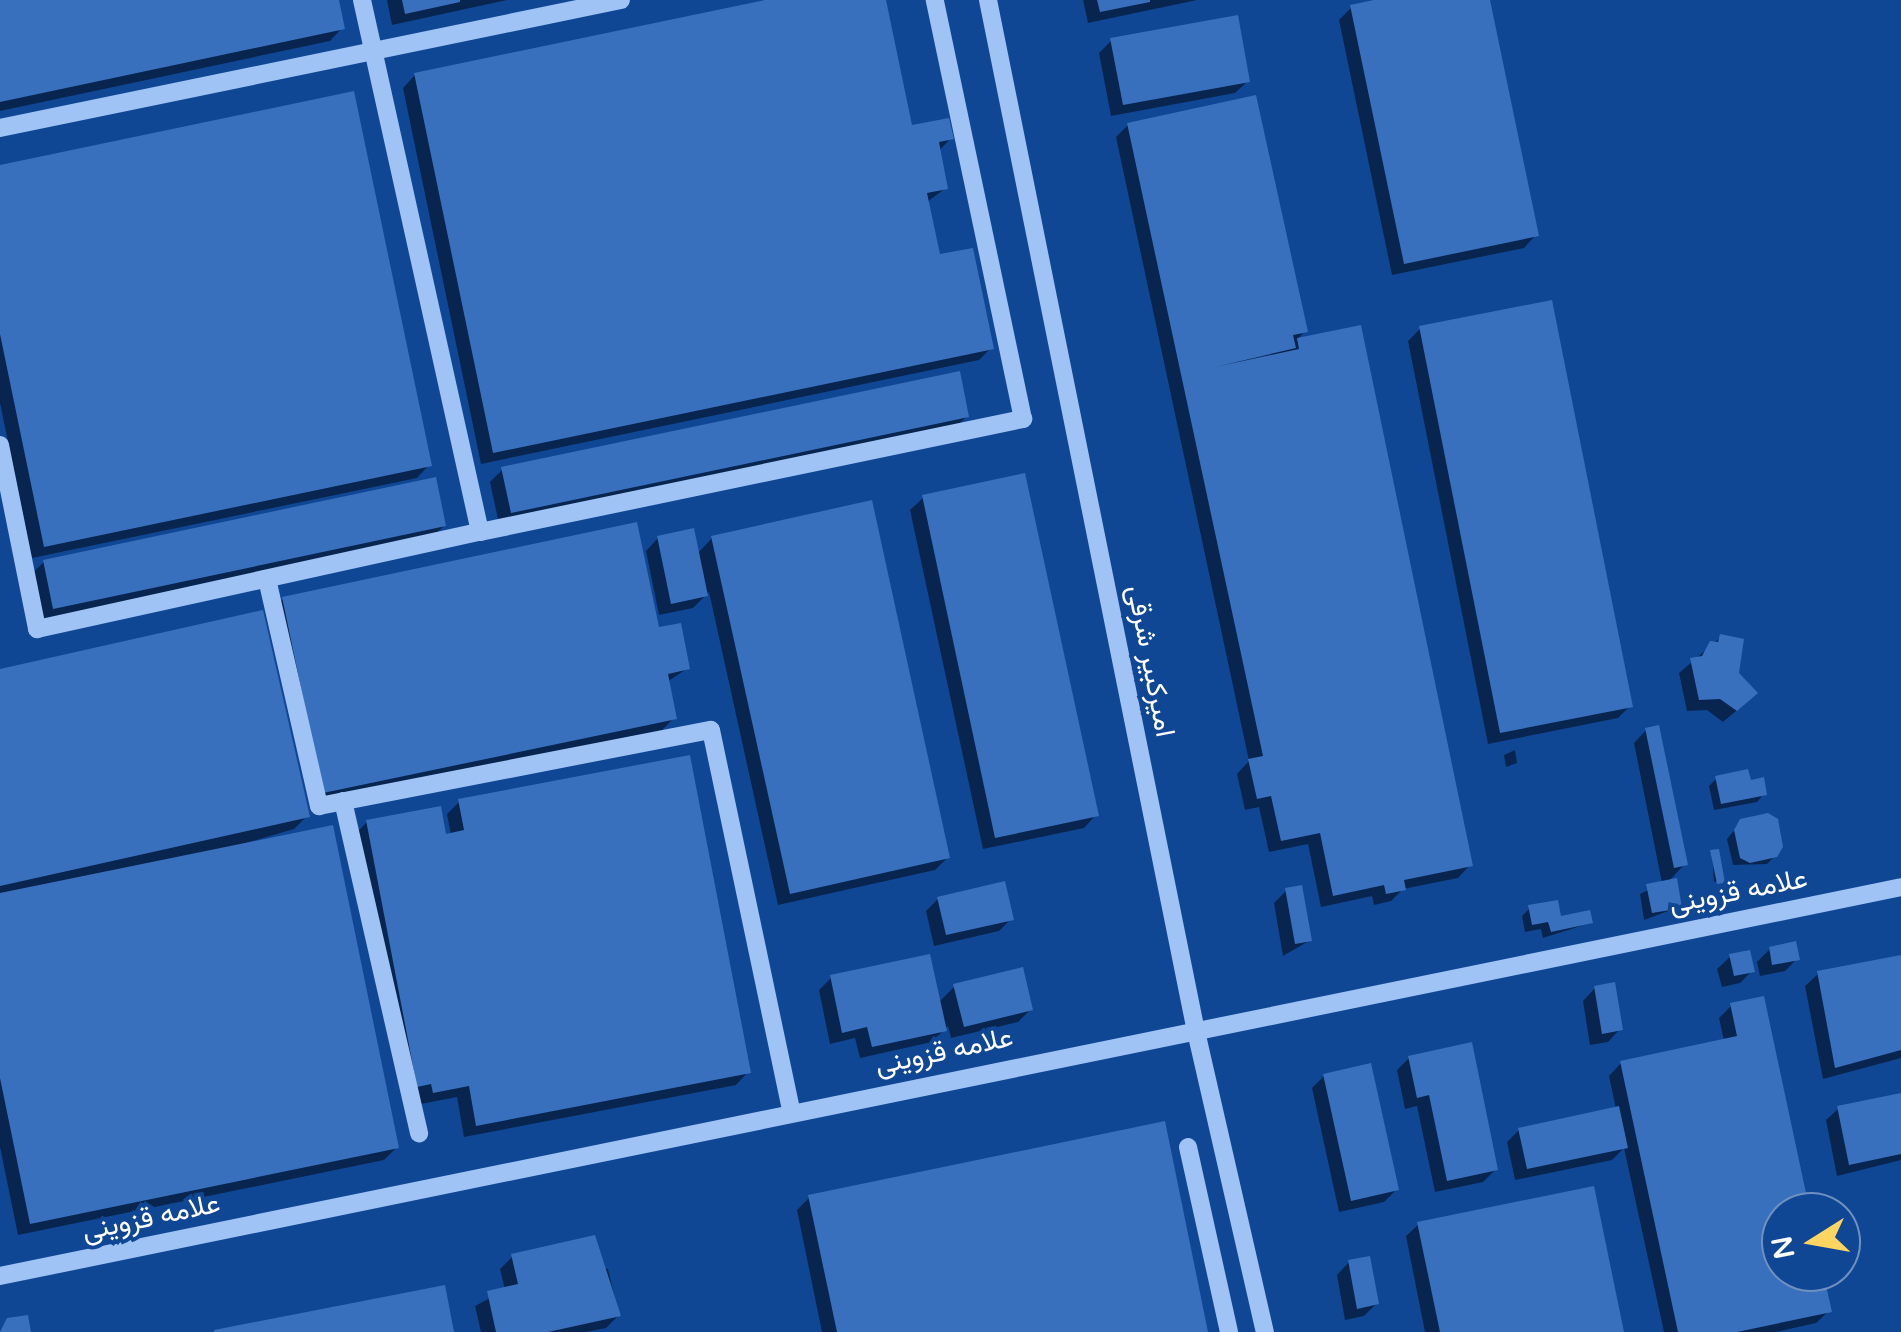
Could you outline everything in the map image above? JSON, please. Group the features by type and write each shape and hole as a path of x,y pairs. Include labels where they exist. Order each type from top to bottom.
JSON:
{"street":[{"path":"362,0 480,532"},
{"path":"0,128 374,54 621,0"},
{"path":"0,445 37,629 1023,419 934,0"},
{"name":"امیرکبیر شرقی","path":"988,0 1195,1027 1265,1332"},
{"path":"267,579 319,806 711,730 792,1111"},
{"path":"343,801 419,1133"},
{"name":"علامه قزوینی","path":"0,1276 1195,1027 1901,887"},
{"path":"1188,1147 1229,1332"}],"building":[{"path":"0,0 339,0 345,29 0,102"},
{"path":"402,0 460,0 460,2 405,14"},
{"path":"765,0 886,0 912,125 949,118 954,139 939,142 948,189 927,193 940,254 973,248 994,349 493,453 414,73"},
{"path":"1097,0 1150,0 1150,2 1100,12"},
{"path":"1374,0 1490,0 1539,236 1404,264 1350,5"},
{"path":"1238,15 1250,82 1123,105 1110,38"},
{"path":"354,91 432,466 44,547 0,334 0,165"},
{"path":"1256,95 1308,332 1293,335 1296,348 1215,367 1299,349 1297,338 1361,325 1473,866 1404,880 1406,890 1386,894 1384,885 1333,896 1320,833 1281,841 1271,796 1257,799 1248,759 1263,756 1127,123"},
{"path":"1552,300 1633,707 1500,733 1419,326"},
{"path":"960,371 969,417 511,513 501,467"},
{"path":"1025,473 1099,816 995,838 922,495"},
{"path":"436,477 446,526 53,609 43,560"},
{"path":"872,500 950,858 790,894 711,536"},
{"path":"637,522 659,627 681,623 690,669 668,674 677,719 323,793 282,597"},
{"path":"694,528 708,596 671,604 657,536"},
{"path":"263,610 310,817 0,886 0,669"},
{"path":"1720,634 1744,639 1739,673 1758,693 1737,711 1720,699 1699,700 1690,658 1702,656 1710,641 1718,642"},
{"path":"1659,725 1688,865 1674,868 1645,728"},
{"path":"690,755 751,1073 476,1126 469,1086 433,1093 431,1084 417,1087 366,820 441,806 446,834 464,830 458,799"},
{"path":"1748,769 1751,780 1764,777 1767,795 1721,804 1715,776"},
{"path":"1768,813 1778,819 1783,847 1777,857 1750,863 1740,858 1734,830 1740,819"},
{"path":"333,825 399,1148 30,1224 0,1078 0,893"},
{"path":"1719,849 1725,883 1717,884 1710,850"},
{"path":"1677,878 1682,908 1652,913 1646,884"},
{"path":"1005,881 1014,920 946,935 937,897"},
{"path":"1302,885 1312,941 1295,944 1285,888"},
{"path":"1558,900 1561,916 1590,910 1593,923 1551,932 1548,922 1532,925 1528,905"},
{"path":"1796,941 1800,960 1772,965 1769,947"},
{"path":"1750,950 1755,972 1734,976 1729,954"},
{"path":"930,954 947,1031 872,1047 867,1027 842,1033 830,975"},
{"path":"1901,955 1901,1050 1835,1068 1817,971"},
{"path":"1023,967 1033,1010 964,1027 953,984"},
{"path":"1615,982 1623,1030 1602,1034 1594,986"},
{"path":"1764,996 1806,1192 1761,1192 1761,1292 1828,1292 1832,1312 1737,1332 1678,1332 1620,1061 1737,1036 1730,1003"},
{"path":"1472,1042 1498,1170 1447,1181 1429,1095 1417,1098 1408,1056"},
{"path":"1371,1063 1399,1190 1351,1201 1323,1074"},
{"path":"1901,1093 1901,1154 1849,1165 1837,1106"},
{"path":"1619,1106 1628,1148 1527,1169 1518,1128"},
{"path":"1165,1121 1208,1332 837,1332 808,1195"},
{"path":"1594,1186 1624,1332 1440,1332 1417,1222"},
{"path":"595,1235 621,1316 548,1332 496,1332 487,1291 518,1284 511,1254"},
{"path":"1370,1256 1379,1304 1357,1309 1348,1260"},
{"path":"445,1285 454,1332 214,1332 214,1330"},
{"path":"28,1315 31,1332 0,1332 7,1318"}]}
